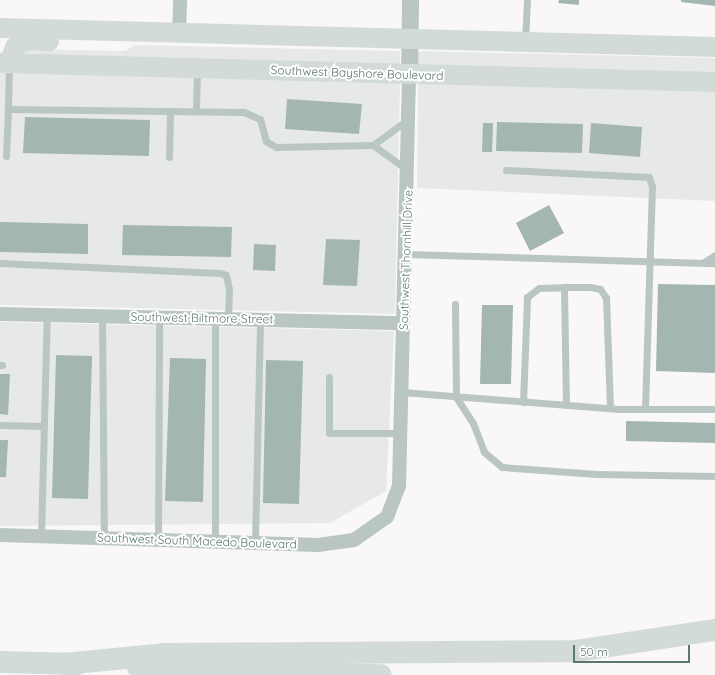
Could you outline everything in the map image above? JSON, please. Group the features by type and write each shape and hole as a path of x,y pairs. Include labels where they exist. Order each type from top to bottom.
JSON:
{"highway":[{"path":"64,664 166,654 576,651 715,630"},
{"path":"0,662 381,675"}],"main road":[{"path":"0,28 409,37 715,46"},
{"path":"5,63 15,47 27,40 124,43 137,32"},
{"name":"Southwest Bayshore Boulevard","path":"5,63 715,82"}],"street":[{"path":"179,33 180,0"},
{"name":"Southwest Thornhill Drive","path":"387,518 399,486 408,171 410,0"},
{"name":"Southwest Biltmore Street","path":"0,314 403,322"},
{"name":"Southwest South Macedo Boulevard","path":"0,536 318,545 354,540 387,518"}],"lane":[{"path":"525,41 527,0"},
{"path":"5,63 8,109 6,156"},
{"path":"196,111 197,68"},
{"path":"8,109 170,112 196,111 253,115 260,119 266,141 276,147 373,145 395,158 408,171"},
{"path":"169,157 170,112"},
{"path":"373,145 409,118"},
{"path":"506,170 649,177 652,186 647,261 645,409"},
{"path":"406,254 715,263"},
{"path":"704,262 715,255"},
{"path":"0,263 220,273 226,275 229,289 221,318 215,542"},
{"path":"523,402 527,297 538,288 590,287 604,293 610,408"},
{"path":"564,288 566,405"},
{"path":"455,304 456,397 474,423 484,452 502,466 597,474 715,476"},
{"path":"41,537 42,426 47,315"},
{"path":"102,316 104,539"},
{"path":"158,540 159,317"},
{"path":"255,543 260,319"},
{"path":"329,377 329,433 401,433"},
{"path":"402,392 610,408 715,409"},
{"path":"0,426 42,426"}],"shaded area":[{"path":"135,45 400,51 400,66 22,55 30,49 125,51"},
{"path":"418,51 715,58 715,73 418,67"},
{"path":"0,72 400,83 395,314 0,305"},
{"path":"418,83 715,90 715,201 417,188"},
{"path":"0,322 394,331 386,491 330,523 0,526"}],"building":[{"path":"559,0 579,0 579,5 558,3"},
{"path":"681,0 715,0 715,6 681,2"},
{"path":"287,99 362,104 359,134 285,129"},
{"path":"25,117 150,120 149,156 23,153"},
{"path":"497,122 583,124 582,153 496,151"},
{"path":"483,123 493,123 492,152 482,152"},
{"path":"591,123 642,127 640,157 589,153"},
{"path":"549,205 564,233 530,251 516,223"},
{"path":"0,222 88,224 88,254 0,252"},
{"path":"123,225 232,227 231,257 122,255"},
{"path":"326,239 360,240 357,286 323,285"},
{"path":"254,244 276,245 275,271 253,270"},
{"path":"658,284 715,285 715,373 656,371"},
{"path":"482,305 513,305 511,384 480,384"},
{"path":"56,355 92,356 88,499 52,498"},
{"path":"170,358 206,359 203,502 165,501"},
{"path":"266,360 303,361 299,504 263,503"},
{"path":"0,374 10,374 8,415 0,414"},
{"path":"626,421 715,423 715,443 626,441"},
{"path":"0,440 8,440 6,477 0,477"}]}
